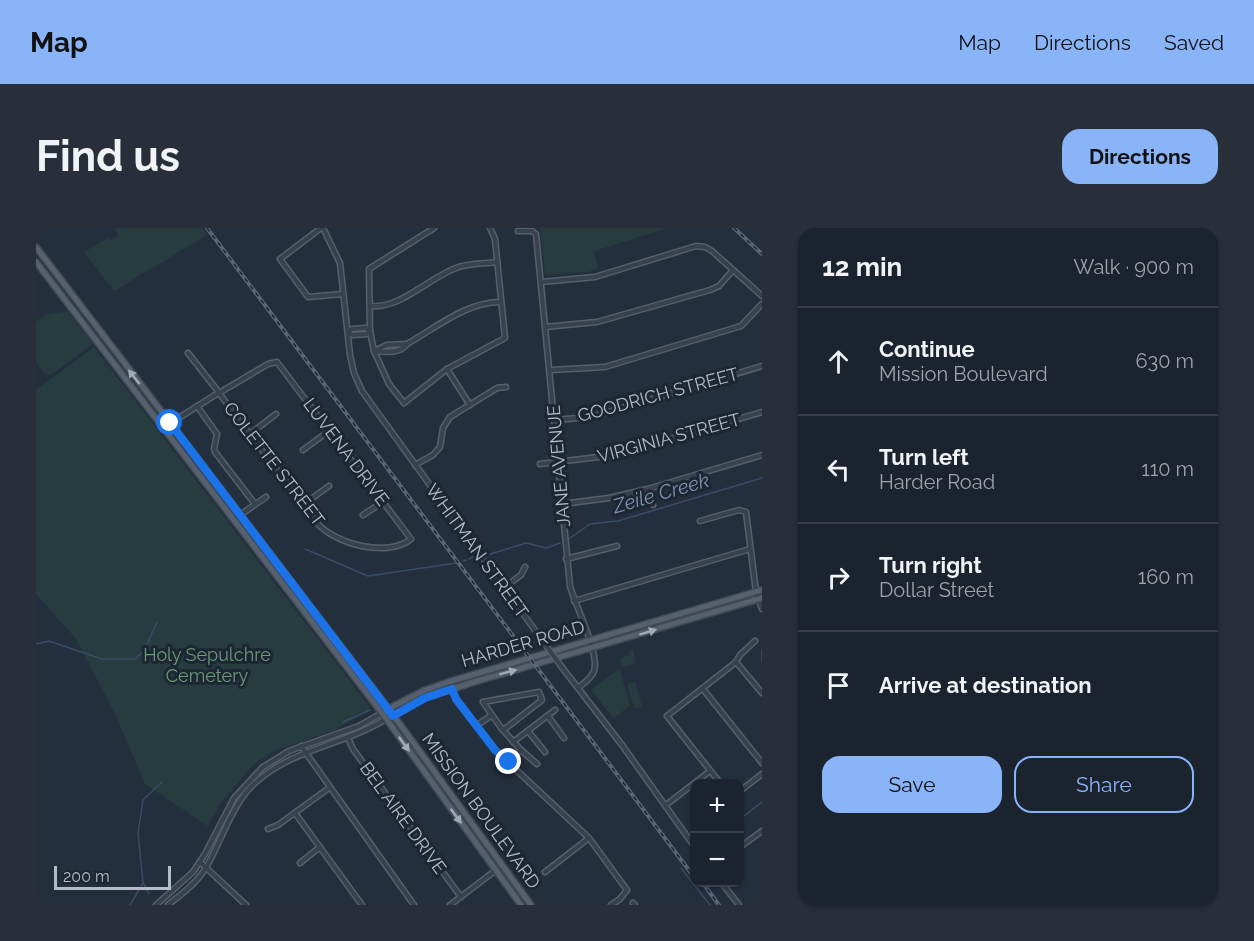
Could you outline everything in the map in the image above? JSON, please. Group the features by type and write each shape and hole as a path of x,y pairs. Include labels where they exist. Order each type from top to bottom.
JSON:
{"main road":[{"name":"MISSION BOULEVARD","path":"36,247 312,610 385,711 387,719 521,905"},
{"name":"MISSION BOULEVARD","path":"36,262 291,593 385,711 393,716 531,905"},
{"path":"76,316 92,328 97,328"},
{"name":"HARDER ROAD","path":"385,711 423,691 448,682 759,591"},
{"path":"291,593 312,610"},
{"name":"HARDER ROAD","path":"387,719 425,698 452,689 760,599"}],"street":[{"path":"322,228 280,259 308,297 344,294"},
{"name":"WHITMAN STREET","path":"322,228 338,258 351,364 362,392 690,840"},
{"path":"434,228 369,268 370,331 374,351 389,384 404,403 447,369 505,338 494,235 490,228"},
{"path":"757,228 762,232"},
{"name":"JANE AVENUE","path":"518,231 532,231 536,234 566,559 574,601 592,649 594,670 589,680 579,688"},
{"path":"541,282 595,277 696,246 705,247 762,296"},
{"path":"371,306 392,304 428,282 464,265 497,262"},
{"path":"545,327 597,322 710,290 719,286 733,270"},
{"path":"374,351 399,351 407,344 471,308 491,302 501,302"},
{"path":"550,370 605,367 741,327 762,304"},
{"path":"347,332 353,335 367,334 370,331"},
{"name":"COLETTE STREET","path":"188,353 317,524 328,533 363,548 405,544 411,539"},
{"name":"LUVENA DRIVE","path":"219,393 271,362 280,365 411,539"},
{"name":"GOODRICH STREET","path":"554,420 591,417 762,366"},
{"path":"447,369 470,405"},
{"path":"416,465 433,455 440,447 445,422 497,388 506,387"},
{"path":"163,428 219,393"},
{"path":"197,406 217,434 215,452 255,504"},
{"name":"VIRGINIA STREET","path":"540,464 615,455 762,412"},
{"path":"250,434 276,414"},
{"path":"303,450 329,431"},
{"path":"562,504 609,498 648,489 762,455"},
{"path":"304,504 329,486"},
{"path":"648,489 653,506"},
{"path":"240,515 266,497"},
{"path":"363,515 383,502"},
{"path":"700,521 743,510 748,519 750,549 762,609"},
{"path":"566,559 617,546"},
{"path":"574,601 750,549"},
{"path":"504,587 521,575 525,567"},
{"path":"717,779 667,716 736,662 755,641"},
{"path":"736,662 762,693"},
{"path":"448,682 456,699 495,750 589,838 627,890 613,904"},
{"path":"703,689 762,763"},
{"path":"502,729 542,700 539,692 483,702 502,729 513,742 537,764"},
{"path":"513,742 555,710"},
{"name":"HARDER ROAD","path":"156,905 185,880 200,862 240,790 271,761 301,746 359,726 385,711"},
{"path":"476,726 492,715"},
{"path":"548,716 564,738"},
{"name":"HARDER ROAD","path":"168,905 206,868 243,797 254,784 282,763 348,738 387,719"},
{"path":"528,731 545,752"},
{"name":"BEL AIRE DRIVE","path":"348,738 353,749 461,897"},
{"path":"301,746 414,905"},
{"path":"509,762 520,750"},
{"path":"666,805 710,771"},
{"path":"744,787 762,774"},
{"path":"268,829 278,825 329,788"},
{"path":"295,813 362,905"},
{"path":"744,845 762,831"},
{"path":"545,872 589,838"},
{"path":"300,863 320,847"},
{"path":"200,862 246,905"},
{"path":"450,905 496,870"},
{"path":"726,887 739,905"}],"green space":[{"path":"115,228 202,228 207,235 114,291 84,252 108,238 110,241 118,236"},
{"path":"540,228 668,228 594,251 598,269 588,272 545,275"},
{"path":"68,311 93,344 51,375 45,374 36,363 36,322 45,315"},
{"name":"Holy Sepulchre Cemetery","path":"94,347 370,707 367,712 333,731 276,750 255,763 221,803 208,826 145,784 115,714 76,639 36,594 36,390"},
{"path":"633,650 636,663 622,667 620,658 630,655 629,651"},
{"path":"620,670 630,706 613,718 592,691"},
{"path":"635,682 642,706 634,709 627,684"}],"waterway":[{"name":"Zeile Creek","path":"570,538 590,524 618,521 762,478"},
{"name":"Zeile Creek","path":"487,555 526,543 546,548 560,543"},
{"name":"Zeile Creek","path":"305,549 368,576 457,563"},
{"name":"Zeile Creek","path":"469,559 475,556"},
{"name":"Zeile Creek","path":"36,644 49,641 102,659 135,659 144,651 157,622"},
{"path":"762,650 762,661"},
{"path":"343,722 370,710"},
{"path":"149,893 143,883 138,833 143,800 162,782"},
{"path":"744,816 762,802"},
{"path":"681,868 710,905"},
{"path":"130,905 143,883"}],"railway":[{"path":"207,228 690,872"},
{"path":"734,228 762,254"},
{"path":"706,887 719,905"}],"route":[{"path":"170,423 393,716 425,698 452,689 456,699 495,750 509,762"}]}
